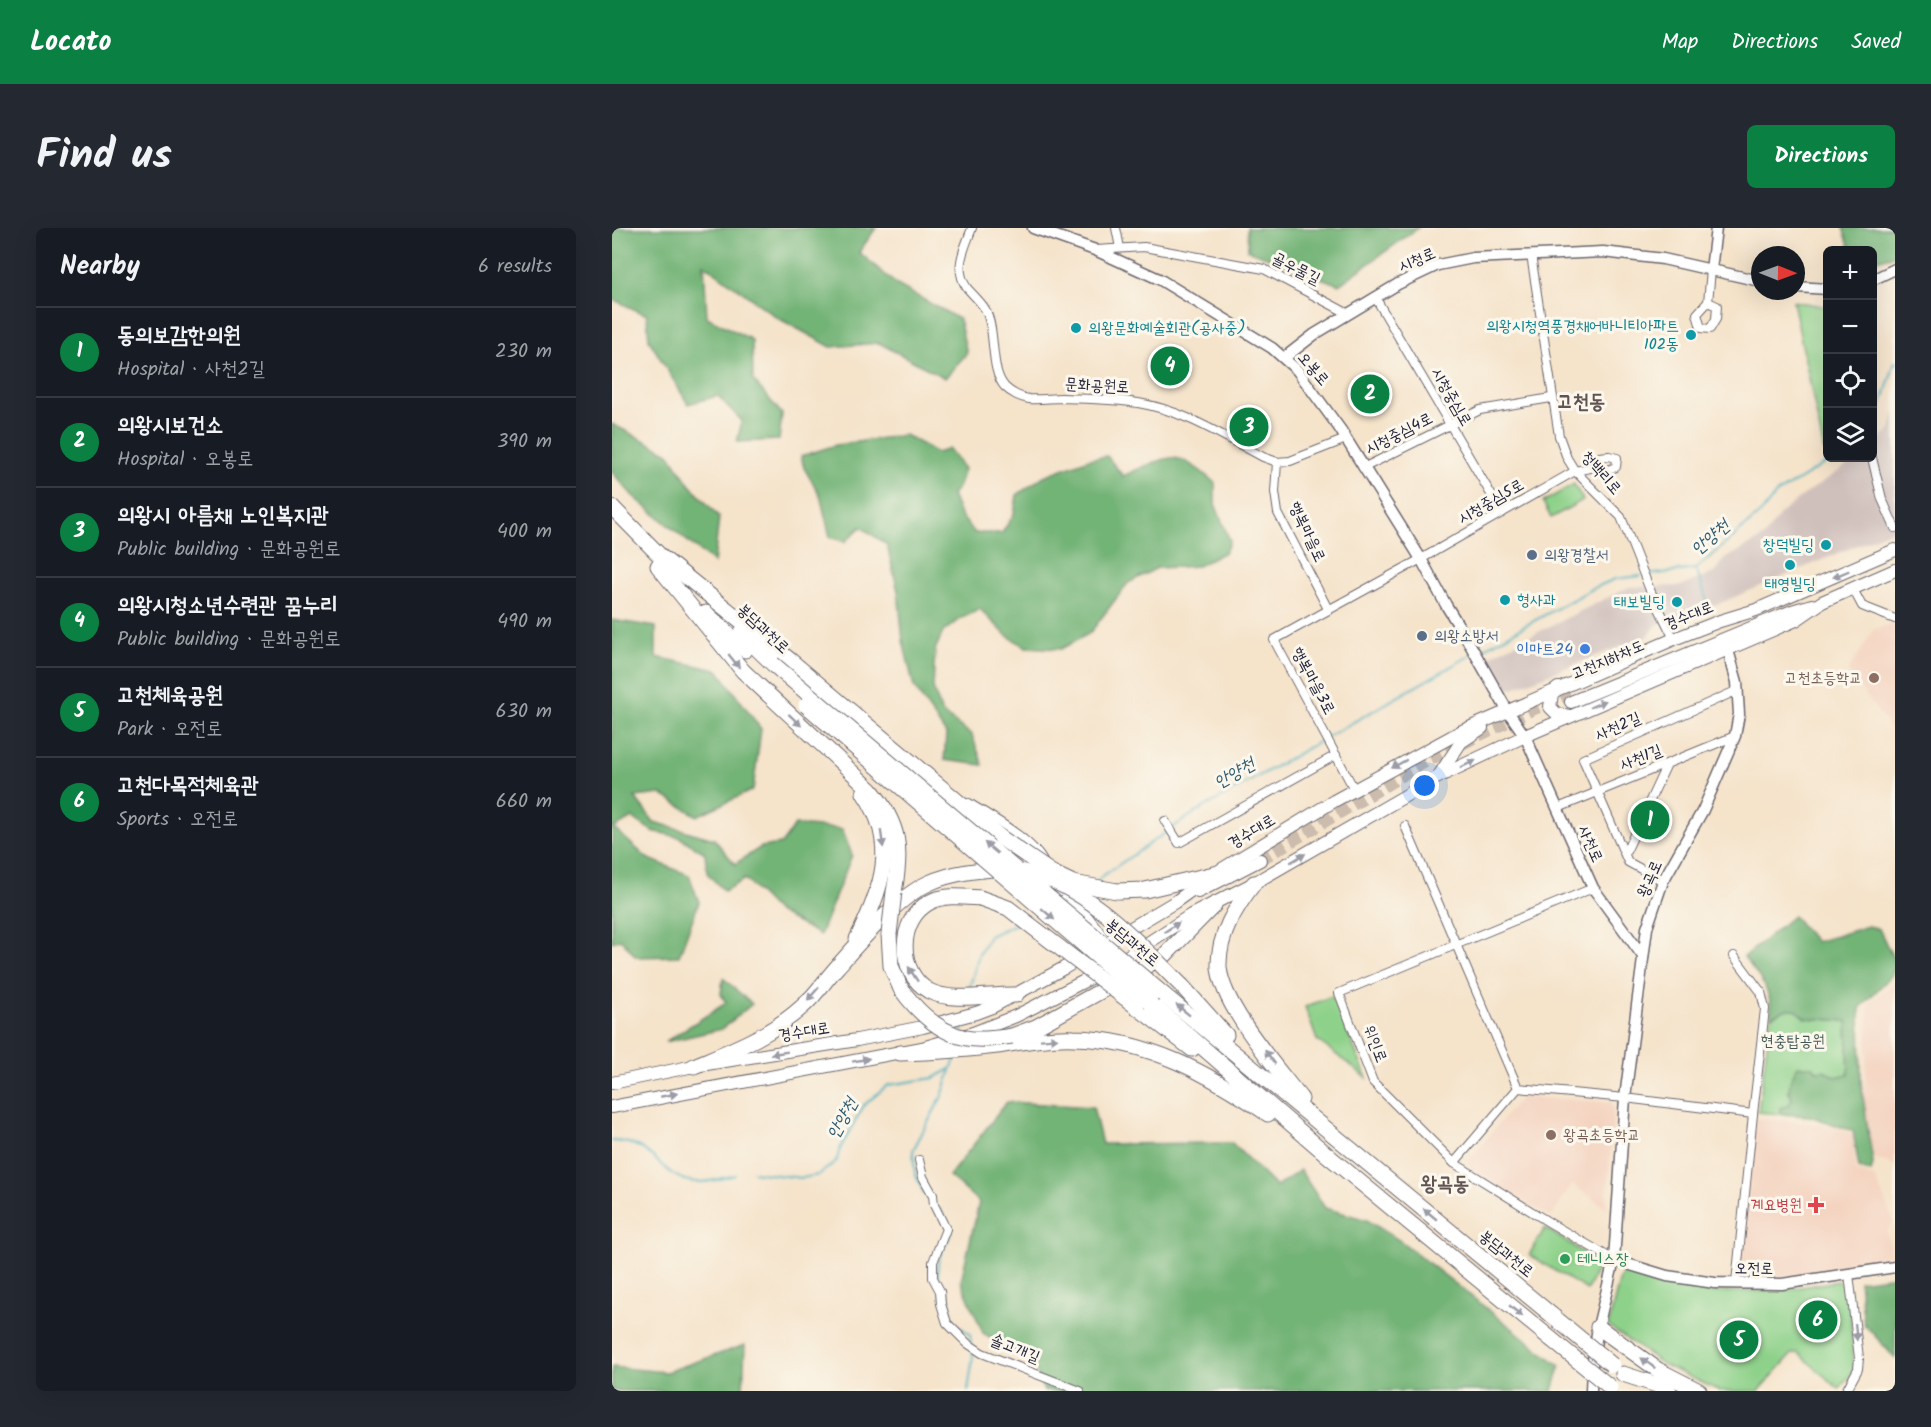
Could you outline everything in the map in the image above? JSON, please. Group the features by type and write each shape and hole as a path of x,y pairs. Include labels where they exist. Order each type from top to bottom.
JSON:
{"highway":[{"name":"봉담과천로","path":"612,507 661,563"},
{"name":"봉담과천로","path":"612,520 661,563 769,667 1144,1004"},
{"path":"661,563 791,661 1001,838 1052,873 1073,883 1118,891 1145,890 1214,874"},
{"path":"661,563 752,680 871,790 891,817 900,852 889,934 891,966 901,989 916,1010 937,1026 966,1038 1012,1036 1036,1027 1164,956 1214,905"},
{"name":"봉담과천로","path":"769,667 1643,1391"},
{"path":"847,769 870,802 880,823 884,858 877,896 852,950"},
{"path":"694,1066 755,1041 803,1006 852,950 906,896 927,883 966,872 1005,868 1031,873 1059,885 1090,903 1137,941 1182,986 1260,1073"},
{"path":"1254,883 1227,926 1219,968 1226,992 1241,1019 1317,1121"},
{"path":"1016,995 963,998 930,991 913,978 906,962 905,937 917,912 930,901 953,896 980,898 1008,908 1144,1004 1188,1047 1231,1071 1332,1159 1612,1389"},
{"path":"900,1053 954,1045 970,1049 1042,1039 1103,1040 1155,1053 1190,1066 1234,1091 1332,1159"},
{"path":"1598,1327 1658,1370 1699,1391"},
{"path":"1617,1370 1669,1391"}],"main road":[{"name":"경수대로","path":"612,1083 694,1066 857,1040 976,1013 1016,995 1175,902 1214,874 1354,789 1476,724 1508,710 1566,695 1674,639 1756,610 1895,550"},
{"path":"1191,915 1254,883 1438,777 1570,716 1796,620 1822,602 1895,570"},
{"name":"고천지하차도","path":"1566,695 1822,602"},
{"name":"고천지하차도","path":"1566,695 1719,632 1756,610"},
{"path":"1566,695 1552,694 1550,707 1557,714 1570,716"},
{"path":"1438,777 1461,742 1484,726 1480,723 1476,724"},
{"path":"954,1045 973,1033 1016,1016 1091,980 1191,915 1264,862 1175,902"},
{"path":"612,1107 751,1079 900,1053"},
{"path":"748,1057 751,1079"}],"street":[{"name":"문화공원로","path":"972,228 960,260 961,272 966,286 985,309 991,326 998,375 1005,387 1018,396 1029,399 1095,399 1156,407 1184,417 1276,462"},
{"name":"오봉로","path":"1033,228 1095,250 1159,279 1272,348 1297,370 1324,405 1421,559 1508,710"},
{"path":"1116,228 1120,248"},
{"path":"1708,302 1716,228"},
{"name":"골우물길","path":"1095,250 1144,248 1264,269 1347,313"},
{"name":"시청로","path":"1284,358 1315,334 1375,297 1438,265 1473,258 1603,252 1663,259 1751,278"},
{"name":"청백리로","path":"1531,255 1558,436 1575,471 1621,517 1650,590 1674,639"},
{"path":"1877,278 1895,269"},
{"path":"1805,288 1823,289"},
{"name":"시청중심로","path":"1375,297 1502,513"},
{"name":"시청중심4로","path":"1364,468 1480,410 1551,398"},
{"path":"1276,462 1290,461 1346,439"},
{"name":"행복마을로","path":"1276,462 1275,492 1278,513 1328,609"},
{"path":"1873,462 1882,499 1895,528"},
{"name":"시청중심5로","path":"1421,559 1575,471 1595,467"},
{"name":"행복마을3로","path":"1354,789 1274,640 1421,559"},
{"path":"1853,589 1862,606 1895,619"},
{"name":"왕곡로","path":"1591,1391 1598,1327 1614,1260 1625,1098 1647,928 1663,881 1703,810 1735,736 1739,714 1738,690 1728,650"},
{"name":"사천2길","path":"1663,881 1628,862 1583,759 1738,690"},
{"path":"832,694 1042,857 1057,890 1088,916 1107,942"},
{"path":"1508,710 1525,736"},
{"name":"사천로","path":"1525,736 1593,888 1642,956"},
{"name":"사천1길","path":"1558,808 1735,736"},
{"path":"1165,821 1179,843 1336,755"},
{"path":"1625,854 1667,764"},
{"path":"1405,826 1518,1088"},
{"name":"위인로","path":"1593,888 1339,993 1373,1082 1454,1162 1550,1223 1614,1260"},
{"path":"1734,956 1761,992 1765,1009 1736,1283"},
{"path":"1518,1088 1625,1098 1753,1114"},
{"path":"1454,1162 1518,1088"},
{"name":"솔고개길","path":"919,1160 923,1177 933,1195 934,1205 946,1230 933,1262 933,1278 940,1292 941,1305 947,1323 967,1343 982,1353 1080,1391"},
{"name":"오전로","path":"1614,1260 1667,1276 1715,1283 1782,1284 1895,1267"},
{"path":"1846,1391 1858,1369 1859,1358 1849,1274"}],"shaded area":[{"path":"1895,411 1895,529 1723,602 1658,624 1648,636 1513,688 1506,687 1490,656 1629,587 1681,586 1716,572 1723,560 1764,537 1781,513 1805,494 1852,462 1877,462 1877,441 1891,429"},
{"name":"고천초등학교","path":"1895,625 1895,735 1848,671 1874,629"},
{"path":"1895,982 1895,1165 1874,1158 1864,1099 1869,1004"},
{"name":"왕곡초등학교","path":"1521,1097 1611,1102 1614,1109 1606,1208 1572,1184 1551,1218 1469,1167 1468,1161"},
{"name":"계요병원","path":"1755,1118 1809,1123 1841,1129 1853,1135 1856,1171 1875,1177 1893,1220 1887,1232 1892,1255 1792,1275 1739,1277"}],"green space":[{"path":"612,228 876,228 859,252 897,285 959,319 967,353 945,378 879,343 831,347 778,318 704,264 707,317 752,340 753,380 782,414 779,440 737,442 742,421 718,396 688,404 649,340 647,315 612,299"},
{"path":"1247,228 1418,228 1339,285 1248,250"},
{"path":"1843,228 1895,228 1895,255 1877,260 1877,246 1850,246"},
{"path":"1793,301 1823,306 1823,446"},
{"path":"612,424 669,453 689,484 719,517 714,563 633,496 612,472"},
{"path":"905,435 937,453 949,449 964,469 959,486 952,495 960,515 975,533 1002,533 1014,514 1017,495 1044,476 1089,459 1107,456 1123,476 1155,462 1173,458 1190,464 1215,483 1215,504 1230,541 1225,552 1198,566 1157,568 1128,583 1090,633 1061,649 1026,647 1006,635 980,609 960,619 943,632 935,650 933,688 942,713 972,735 983,765 944,760 946,734 914,687 903,641 898,591 887,545 861,527 845,542 830,537 820,495 804,468 801,456 836,445"},
{"path":"1574,484 1583,500 1551,518 1543,502"},
{"path":"612,620 656,627 656,657 718,670 761,729 753,790 697,816 661,794 635,797 654,822 714,839 735,864 761,847 781,844 795,825 842,829 852,855 820,935 777,912 745,879 724,891 707,873 705,853 679,837 652,831 633,818 614,828 647,858 689,875 699,902 679,956 636,957 621,939 612,942"},
{"path":"1793,916 1816,942 1868,926 1879,929 1895,962 1891,976 1860,1008 1861,1083 1873,1163 1871,1172 1859,1168 1853,1131 1810,1116 1780,1114 1780,1108 1789,1105 1792,1099 1789,1085 1798,1066 1813,1066 1817,1071 1824,1070 1836,1077 1849,1074 1847,1021 1806,1018 1795,1009 1787,1009 1771,1016 1770,999 1767,992 1744,957"},
{"path":"723,978 752,1004 722,1029 665,1042 726,1003 721,994"},
{"path":"1332,996 1367,1078 1317,1040 1305,1007"},
{"name":"현충탑공원","path":"1787,1009 1795,1009 1806,1018 1847,1021 1849,1074 1836,1077 1824,1070 1788,1090 1792,1099 1789,1105 1780,1108 1780,1114 1758,1112 1771,1016"},
{"path":"1007,1102 1093,1107 1102,1144 1232,1143 1276,1187 1300,1170 1325,1208 1367,1220 1402,1242 1560,1366 1553,1391 1044,1391 1032,1362 983,1333 961,1281 979,1202 949,1176"},
{"name":"테니스장","path":"1545,1228 1600,1263 1587,1290 1529,1255"},
{"path":"1627,1271 1665,1284 1712,1292 1782,1290 1839,1281 1849,1289 1854,1371 1839,1389 1798,1353 1792,1354 1759,1391 1720,1391 1664,1365 1608,1326 1620,1278"},
{"path":"1895,1276 1895,1358 1864,1324 1859,1281"},
{"path":"745,1345 743,1391 612,1391 612,1367 666,1372"}],"waterway":[{"name":"안양천","path":"1877,413 1895,362"},
{"name":"안양천","path":"1647,575 1696,569 1762,512 1776,494 1828,462"},
{"path":"1696,569 1711,612"},
{"name":"안양천","path":"1479,651 1594,588 1615,579 1641,576"},
{"name":"안양천","path":"1172,828 1196,812 1471,655"},
{"name":"안양천","path":"1097,882 1168,831"},
{"name":"안양천","path":"969,990 979,954 989,936 1018,923"},
{"name":"안양천","path":"962,1032 964,1020"},
{"name":"안양천","path":"753,1172 802,1178 818,1175 836,1162 840,1149 864,1105 888,1085 934,1078 951,1069 957,1055"},
{"path":"931,1201 924,1194 915,1173 913,1150 942,1096 951,1070"},
{"name":"안양천","path":"612,1141 637,1146 670,1172 689,1181 706,1181 735,1175"},
{"path":"940,1209 952,1233 939,1258 938,1274 947,1292 952,1318 970,1334 971,1344"},
{"path":"968,1391 972,1349"}],"tunnel":[{"path":"1260,860 1427,761 1570,694"}],"place":[{"name":"의왕문화예술회관(공사중)","path":"1076,328"},
{"name":"의왕시청역풍경채어바니티아파트 102동","path":"1691,335"},
{"name":"의왕시청소년수련관 꿈누리","path":"1170,366"},
{"name":"의왕시보건소","path":"1370,394"},
{"name":"의왕시 아름채 노인복지관","path":"1249,427"},
{"name":"창덕빌딩","path":"1826,545"},
{"name":"의왕경찰서","path":"1532,555"},
{"name":"태영빌딩","path":"1790,565"},
{"name":"형사과","path":"1505,600"},
{"name":"태보빌딩","path":"1677,602"},
{"name":"의왕소방서","path":"1422,636"},
{"name":"이마트24","path":"1585,649"},
{"name":"고천초등학교","path":"1874,678"},
{"name":"동의보감한의원","path":"1650,820"},
{"name":"왕곡초등학교","path":"1551,1135"},
{"name":"계요병원","path":"1816,1205"},
{"name":"테니스장","path":"1565,1259"},
{"name":"고천다목적체육관","path":"1818,1320"},
{"name":"고천체육공원","path":"1739,1340"}],"district":[{"name":"고천동","path":"1581,403"},
{"name":"왕곡동","path":"1445,1185"}]}
